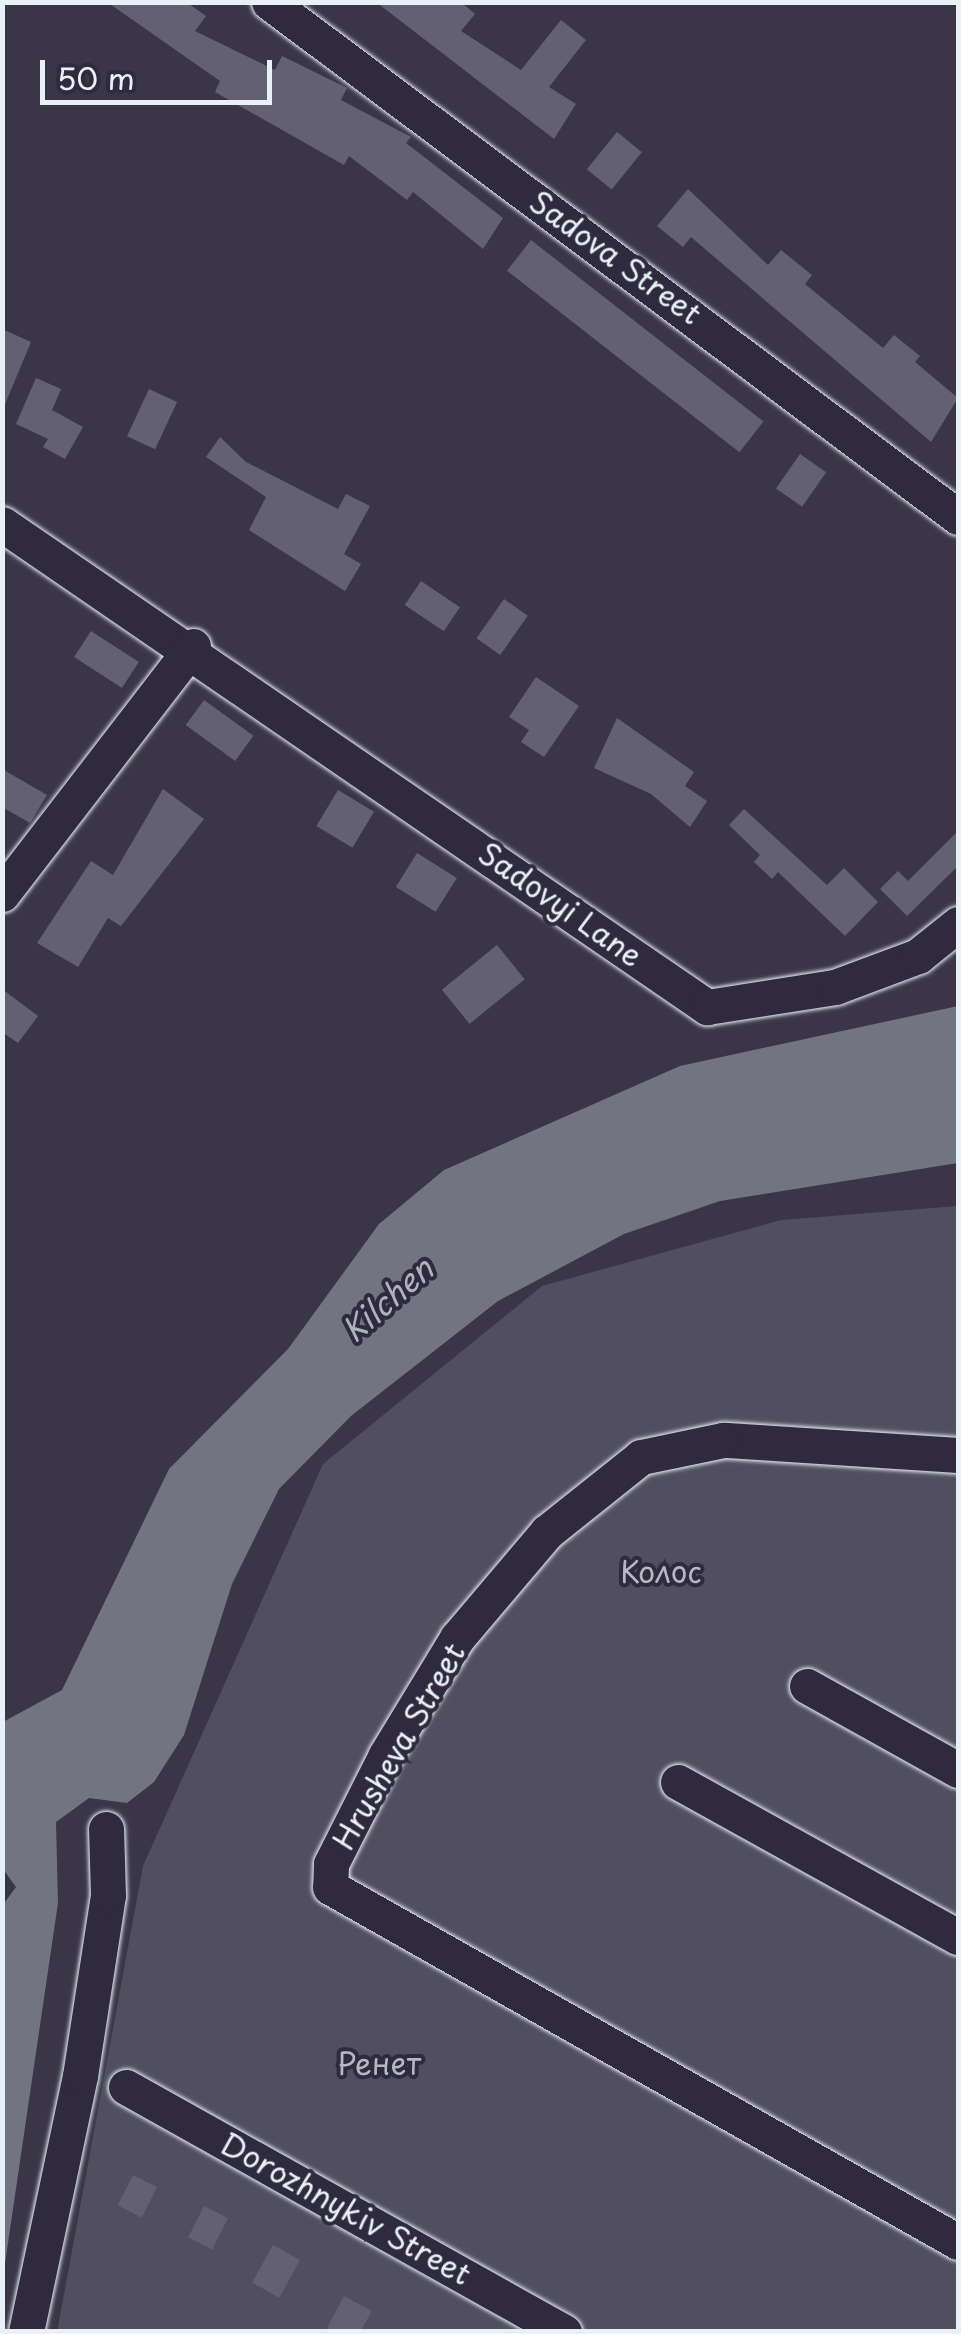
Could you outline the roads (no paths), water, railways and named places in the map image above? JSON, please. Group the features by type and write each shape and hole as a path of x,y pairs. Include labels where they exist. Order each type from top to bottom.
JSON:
{"street":[{"name":"Sadova Street","path":"269,2 958,518"},
{"name":"Sadovyi Lane","path":"2,524 193,646 707,1006 835,987 918,956 958,924"},
{"path":"2,894 193,646"},
{"name":"Hrusheva Street","path":"958,1455 724,1440 641,1457 547,1532 457,1638 386,1755 331,1864 330,1887 958,2242"},
{"path":"807,1686 958,1770"},
{"path":"678,1782 958,1937"},
{"path":"26,2332 80,2076 108,1895 106,1829"},
{"name":"Dorozhnykiv Street","path":"126,2087 564,2332"}],"water":[{"name":"Kilchen","path":"958,1006 958,1163 720,1201 624,1234 498,1301 351,1416 279,1489 232,1584 184,1735 154,1782 127,1803 89,1798 56,1822 58,1903 3,2277 2,1906 16,1887 3,1869 3,1722 62,1690 169,1469 288,1349 379,1224 444,1170 680,1066"}],"park label":[{"name":"Колос","path":"661,1571"},
{"name":"Ренет","path":"379,2063"}]}
